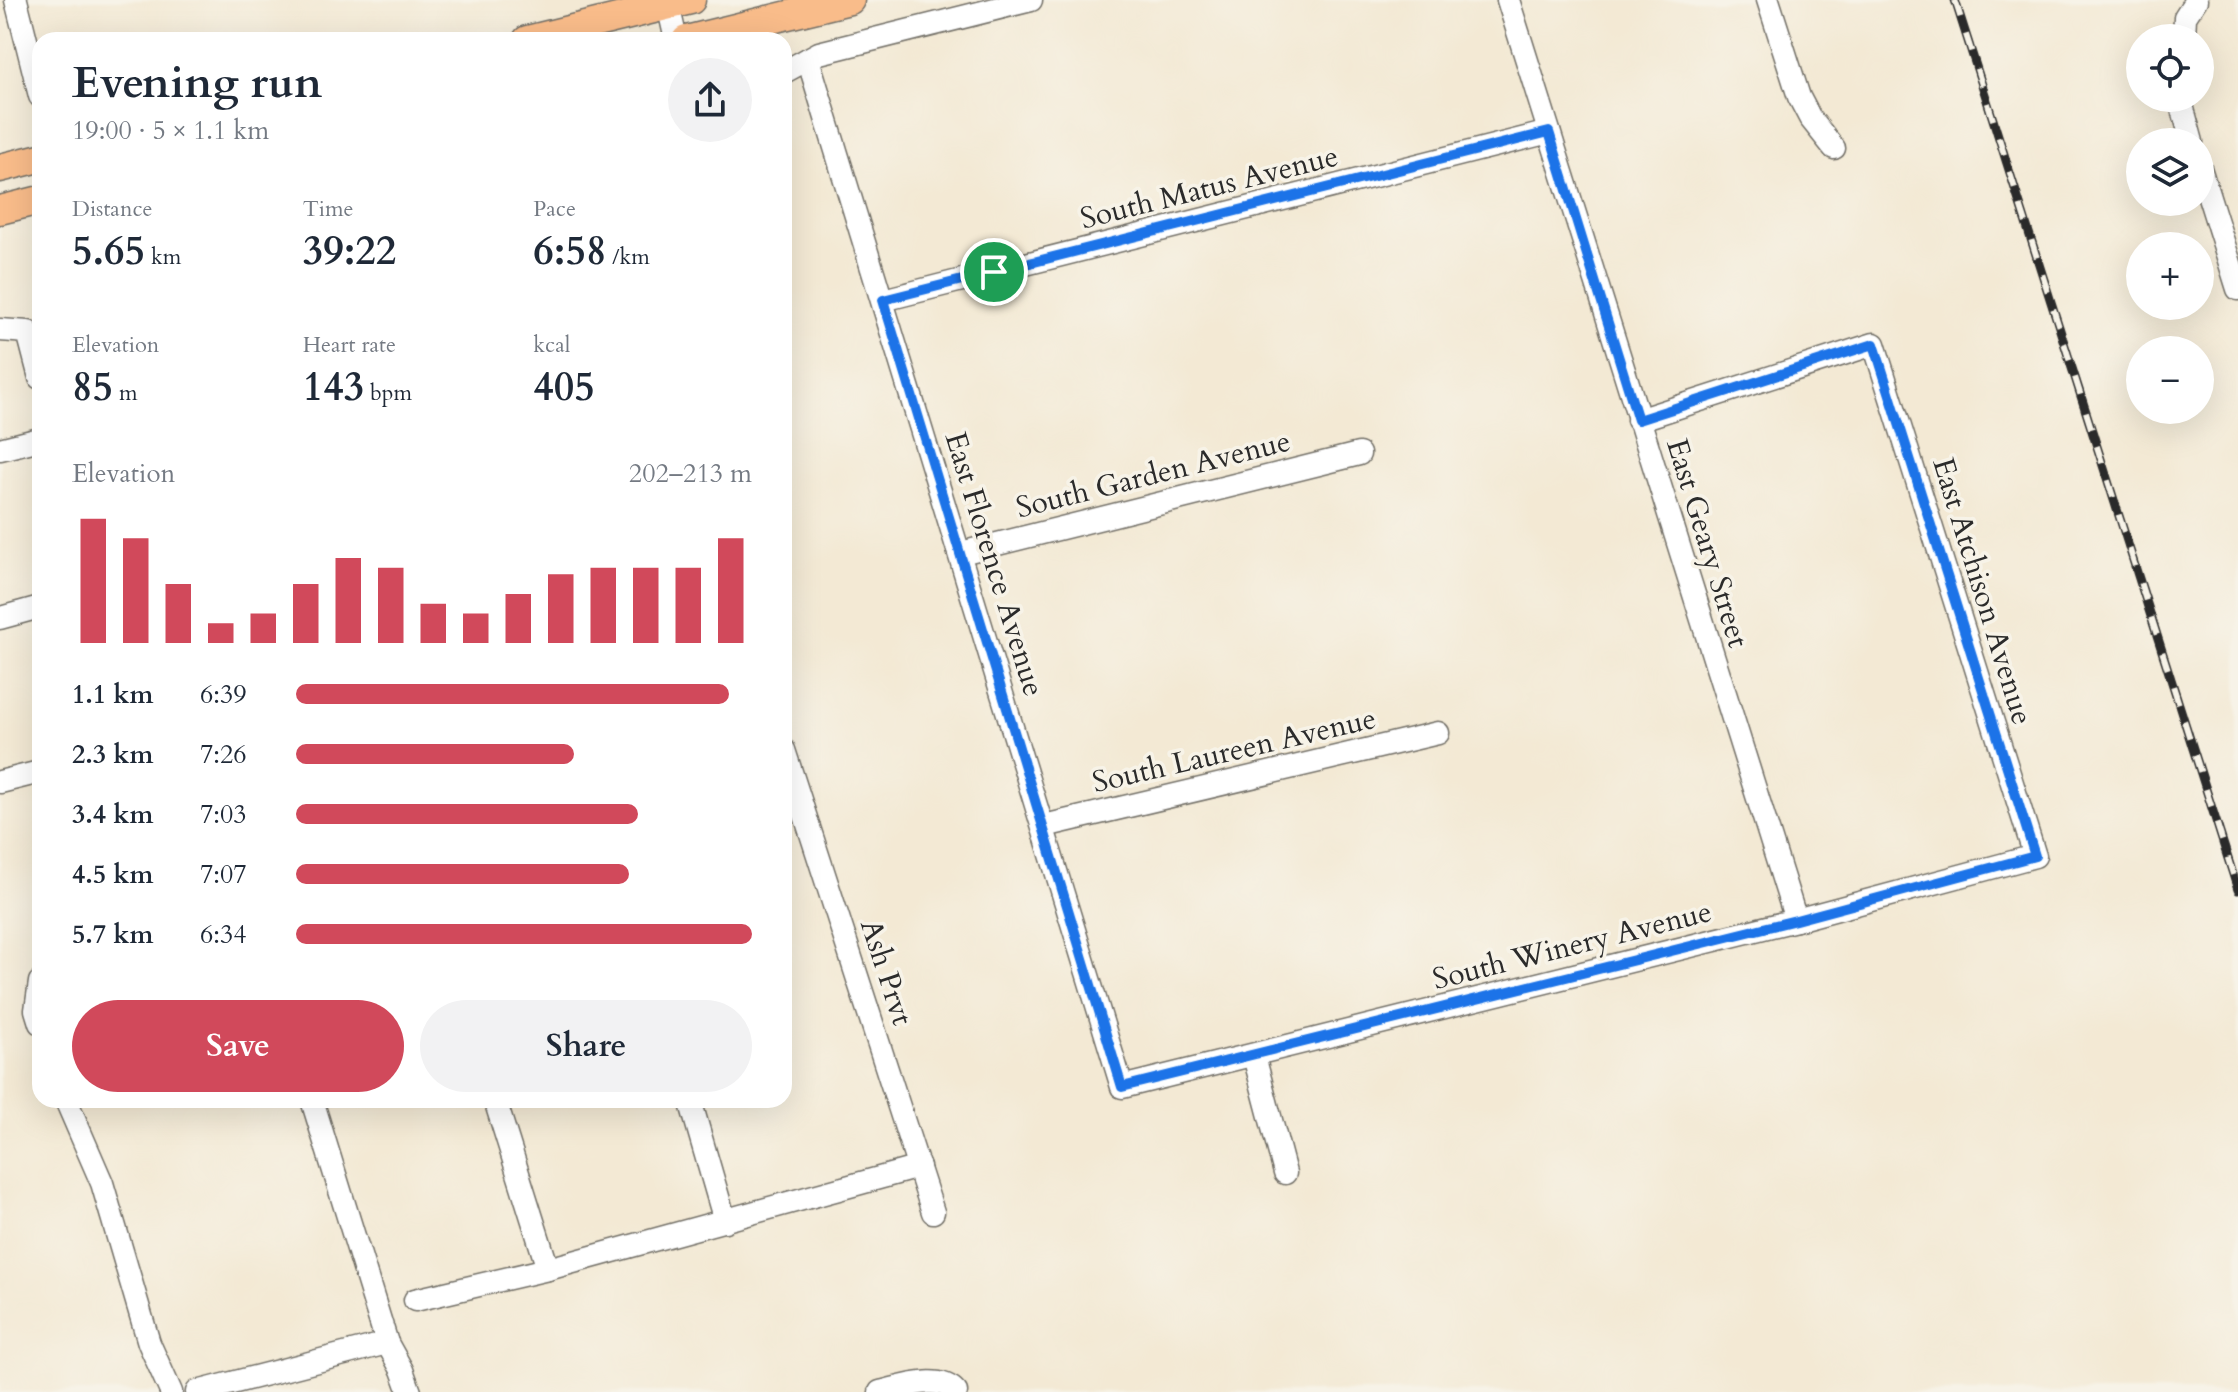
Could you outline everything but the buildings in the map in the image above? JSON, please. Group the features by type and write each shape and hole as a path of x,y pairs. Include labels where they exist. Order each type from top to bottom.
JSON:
{"main road":[{"path":"719,32 850,0"},
{"path":"558,32 675,2"},
{"path":"0,168 32,160"},
{"path":"0,210 32,202"}],"street":[{"path":"16,0 32,64"},
{"path":"792,68 819,53 1031,0"},
{"name":"East Geary Street","path":"1508,0 1796,920"},
{"path":"1768,0 1799,97 1810,118 1834,148"},
{"path":"2185,24 2185,17 2196,0"},
{"path":"675,2 676,32"},
{"name":"East Florence Avenue","path":"808,59 1122,1087"},
{"name":"South Matus Avenue","path":"883,300 1549,132"},
{"path":"2214,213 2238,289"},
{"path":"0,330 28,332 32,347"},
{"name":"East Atchison Avenue","path":"1638,420 1874,344 2035,856"},
{"path":"0,449 32,441"},
{"name":"South Garden Avenue","path":"961,553 1359,454"},
{"path":"0,618 32,609"},
{"name":"South Laureen Avenue","path":"1044,826 1438,733"},
{"path":"0,782 32,774"},
{"name":"Ash Prvt","path":"792,775 933,1212"},
{"name":"South Winery Avenue","path":"1122,1087 1796,920 2035,856"},
{"path":"1254,1056 1285,1173"},
{"path":"69,1108 102,1183 149,1343 171,1392"},
{"path":"314,1108 387,1343 410,1392"},
{"path":"498,1108 548,1269"},
{"path":"692,1108 725,1221"},
{"path":"415,1300 548,1269 919,1167"},
{"path":"197,1392 387,1343"},
{"path":"880,1392 920,1382 954,1389"}],"railway":[{"path":"1955,0 2238,890"}],"route":[{"path":"1549,132 1638,420 1874,344 2035,856 1796,920 1122,1087 883,300 994,272 1549,132"}]}
